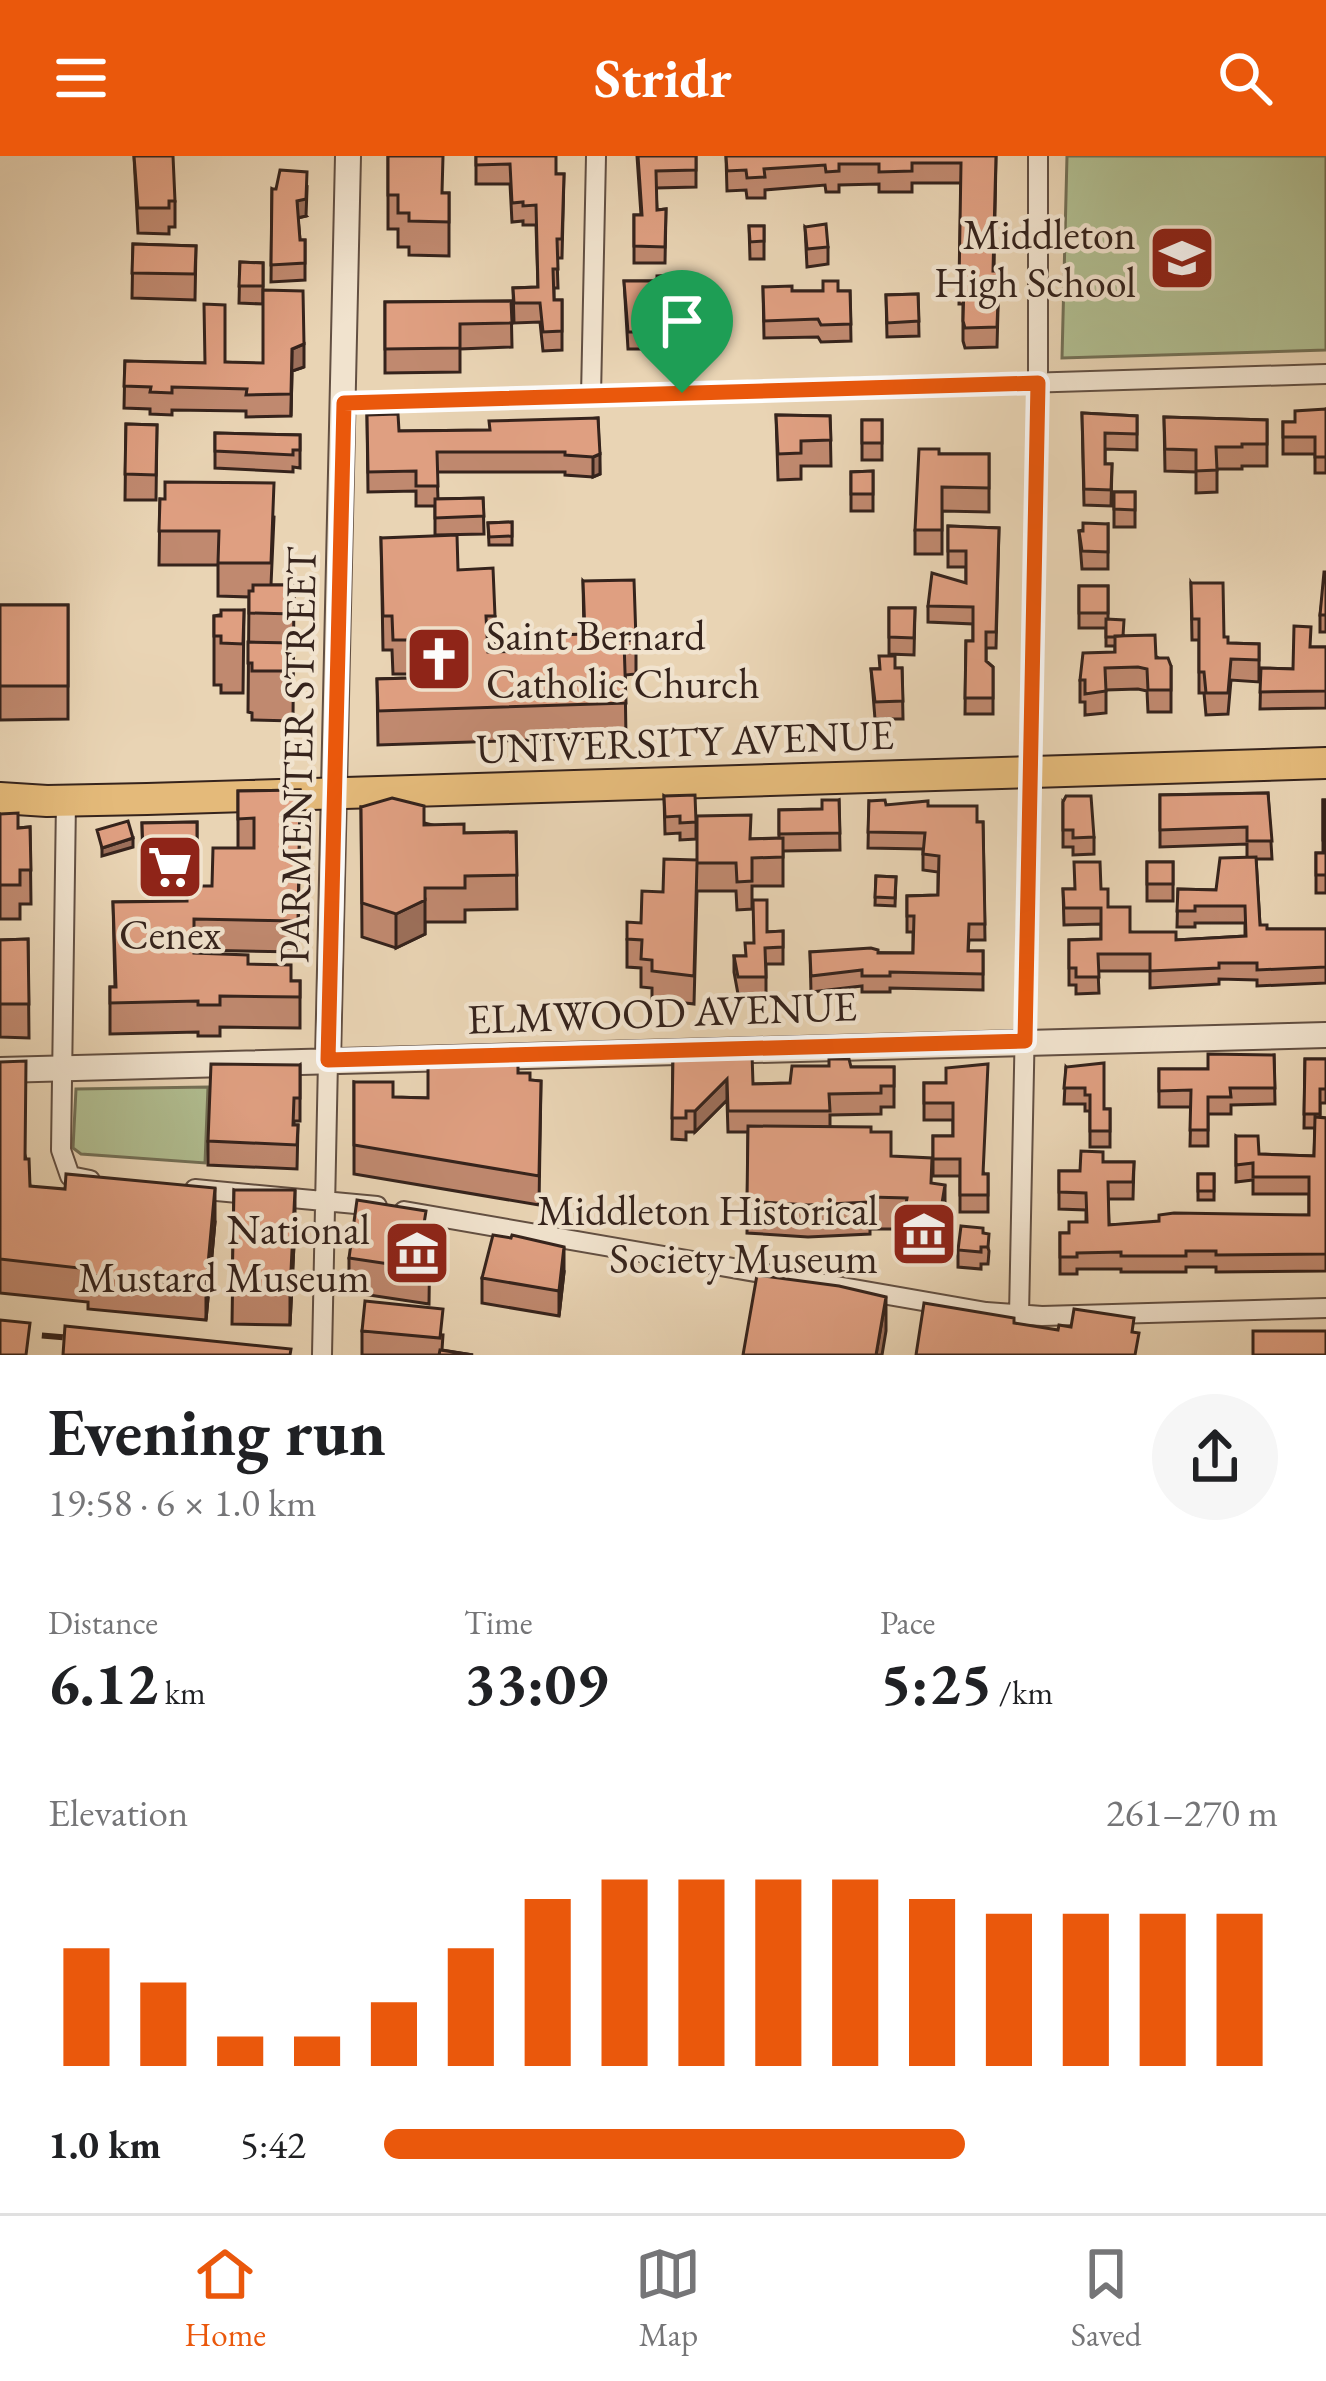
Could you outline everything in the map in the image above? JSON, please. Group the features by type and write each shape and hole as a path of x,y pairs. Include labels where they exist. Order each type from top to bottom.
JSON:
{"main road":[{"name":"UNIVERSITY AVENUE","path":"0,798 56,801 334,794 1326,763"},
{"name":"UNIVERSITY AVENUE","path":"0,812 56,801"}],"street":[{"name":"PARMENTER STREET","path":"322,1355 348,156"},
{"path":"591,396 596,156"},
{"path":"1019,1316 1038,383 1038,156"},
{"path":"344,403 1326,374"},
{"path":"56,801 61,1150 70,1176 98,1182"},
{"name":"ELMWOOD AVENUE","path":"0,1070 1326,1035"},
{"path":"170,1187 324,1198 1019,1316 1326,1308"}],"green space":[{"name":"Middleton High School","path":"1067,156 1326,156 1326,350 1062,358"},
{"path":"208,1087 205,1163 81,1154 73,1148 76,1089"}],"building":[{"path":"134,156 173,156 175,201 169,201 169,208 138,208"},
{"path":"388,156 443,156 442,193 449,193 449,222 409,221 409,213 398,213 398,195 388,195"},
{"path":"476,156 556,156 556,174 564,174 562,239 557,239 558,269 553,269 554,300 562,300 562,331 543,332 540,303 514,303 513,288 538,287 536,205 512,203 510,164 476,165"},
{"path":"638,156 696,156 696,170 656,171 657,210 666,209 665,247 634,246 634,215 642,215"},
{"path":"726,156 996,156 993,271 999,271 997,327 965,328 963,321 961,163 912,163 912,171 879,172 879,164 839,164 839,171 826,172 825,165 764,169 765,177 747,178 746,170 727,171"},
{"path":"280,170 307,172 306,199 297,201 305,263 271,265 272,189 276,189"},
{"path":"826,224 828,247 807,249 805,227"},
{"path":"749,226 764,226 764,241 750,242"},
{"path":"133,244 196,246 195,274 132,273"},
{"path":"240,262 263,263 263,286 239,286"},
{"path":"676,275 676,296 650,297 650,332 628,332 624,281 657,281 657,276"},
{"path":"823,281 838,281 838,291 850,291 851,324 821,325 818,319 764,321 763,287 823,291"},
{"path":"709,289 711,332 685,332 683,290"},
{"path":"263,290 303,291 304,344 292,349 291,394 246,395 247,389 172,387 172,393 150,392 151,387 124,386 125,361 205,363 204,304 225,305 225,362 263,363"},
{"path":"918,294 919,321 887,323 886,295"},
{"path":"511,301 512,323 460,324 460,348 385,349 385,302"},
{"path":"1326,409 1326,457 1315,457 1315,437 1283,437 1283,422 1295,422 1295,411"},
{"path":"1082,413 1137,416 1137,434 1105,433 1105,464 1112,464 1111,490 1084,489"},
{"path":"398,414 399,431 490,430 489,421 598,418 600,454 437,452 438,486 416,486 416,471 368,472 367,415"},
{"path":"776,415 830,416 831,440 801,441 801,453 778,454"},
{"path":"1164,417 1267,420 1267,444 1216,447 1217,470 1196,471 1196,450 1165,449"},
{"path":"862,420 882,420 882,443 862,443"},
{"path":"126,424 157,425 156,475 125,474"},
{"path":"215,433 300,435 300,450 293,450 293,455 215,451"},
{"path":"919,449 989,454 989,488 942,487 942,530 915,530"},
{"path":"873,471 873,494 851,494 851,472"},
{"path":"165,482 274,483 271,563 218,563 219,531 159,531"},
{"path":"1114,492 1135,492 1135,510 1114,509"},
{"path":"483,498 484,516 435,518 435,499"},
{"path":"512,522 512,536 489,537 488,523"},
{"path":"1083,523 1108,524 1108,552 1082,551 1079,531"},
{"path":"948,526 999,528 996,632 986,632 993,698 965,698 966,641 973,641 973,607 928,606 932,573 966,583 966,551 948,551"},
{"path":"457,535 458,570 493,568 495,616 486,616 488,652 527,651 527,636 585,634 583,581 634,580 636,640 624,641 626,703 378,711 377,679 411,678 410,640 393,640 392,616 383,616 381,538"},
{"path":"1324,572 1326,615 1320,615"},
{"path":"1191,583 1223,583 1224,637 1228,643 1259,644 1259,660 1231,659 1228,693 1206,693 1204,672 1199,672 1199,619 1192,619"},
{"path":"253,585 294,585 294,614 249,613"},
{"path":"1079,586 1108,586 1108,613 1079,613"},
{"path":"0,605 68,605 68,686 0,686"},
{"path":"889,608 915,608 914,638 889,637"},
{"path":"221,610 244,610 243,644 221,643 221,636 214,636 214,616 221,616"},
{"path":"1106,619 1124,620 1123,636 1106,637"},
{"path":"1294,626 1311,627 1310,647 1326,647 1326,691 1260,692 1261,668 1293,669"},
{"path":"1155,635 1156,658 1168,658 1171,666 1171,690 1148,690 1147,669 1105,668 1106,691 1085,694 1085,680 1080,680 1083,653 1115,652 1115,636"},
{"path":"248,642 293,643 293,671 252,671"},
{"path":"879,656 895,656 895,668 902,668 903,701 875,702 871,669 880,669"},
{"path":"300,790 298,921 194,919 194,953 248,955 248,964 291,965 291,981 300,981 300,997 220,996 220,1005 110,1003 110,987 116,987 113,902 187,901 187,886 212,886 213,848 254,848 254,818 238,819 238,791"},
{"path":"1268,793 1272,841 1247,841 1247,827 1160,830 1160,795"},
{"path":"695,795 696,822 665,817 664,796"},
{"path":"1066,796 1091,796 1094,837 1073,838 1073,830 1063,830"},
{"path":"392,798 424,806 424,825 464,824 464,833 516,832 517,875 465,876 465,888 425,888 425,900 396,914 362,903 361,807"},
{"path":"822,800 839,800 840,833 779,834 779,810 822,809"},
{"path":"885,800 886,805 928,801 928,806 977,806 977,822 983,822 985,924 969,924 968,951 983,951 983,974 862,976 862,970 811,976 810,952 871,948 878,953 913,953 914,916 907,916 907,896 938,895 939,856 923,854 925,833 868,832 869,801"},
{"path":"1326,800 1326,840 1323,840"},
{"path":"18,813 18,828 30,827 31,870 20,870 20,885 0,885 0,814"},
{"path":"751,815 750,839 783,838 783,857 752,858 752,881 737,882 736,863 697,863 694,976 652,971 652,960 641,959 642,940 627,939 627,922 641,923 642,891 663,892 664,859 697,860 697,816"},
{"path":"128,821 133,838 102,848 97,830"},
{"path":"197,822 197,851 143,852 142,823"},
{"path":"1316,853 1326,853 1326,875 1316,875"},
{"path":"1256,857 1260,925 1326,929 1326,967 1257,970 1257,963 1219,963 1219,968 1150,971 1150,954 1098,954 1099,977 1076,977 1076,968 1069,968 1069,940 1101,939 1101,908 1064,908 1063,889 1075,889 1074,862 1100,862 1101,889 1108,889 1108,907 1130,907 1130,932 1176,932 1176,940 1246,936 1245,906 1195,906 1195,911 1177,911 1178,889 1216,890 1220,858"},
{"path":"1147,862 1173,862 1173,884 1147,884"},
{"path":"876,876 896,877 895,898 875,897"},
{"path":"753,900 767,900 767,932 783,931 783,947 765,948 766,977 738,977 734,956 746,956 745,943 754,943"},
{"path":"28,939 29,1004 0,1004 0,940"},
{"path":"752,1054 753,1084 790,1083 792,1066 829,1066 829,1059 849,1059 851,1067 894,1067 894,1086 881,1086 881,1093 829,1094 830,1111 728,1111 727,1079 695,1111 686,1111 686,1118 672,1118 673,1056"},
{"path":"1208,1054 1274,1055 1275,1088 1230,1088 1231,1097 1208,1097 1208,1130 1190,1130 1191,1090 1159,1091 1159,1069 1208,1069"},
{"path":"428,1055 500,1056 500,1062 518,1062 518,1073 530,1073 530,1080 541,1081 539,1176 354,1145 354,1082 393,1082 393,1097 428,1098"},
{"path":"1305,1059 1326,1059 1320,1114 1304,1114"},
{"path":"26,1061 25,1159 29,1159 30,1186 65,1189 66,1174 215,1188 206,1286 88,1275 88,1269 0,1259 0,1062"},
{"path":"1104,1063 1104,1109 1110,1109 1110,1131 1090,1131 1090,1095 1085,1095 1085,1088 1064,1088 1066,1067"},
{"path":"211,1064 300,1065 300,1098 294,1098 297,1145 208,1141"},
{"path":"988,1064 983,1174 988,1174 988,1195 960,1195 960,1159 933,1159 933,1136 953,1136 953,1103 924,1103 924,1083 946,1083 946,1068"},
{"path":"1315,1117 1326,1118 1326,1254 1186,1251 1186,1256 1121,1256 1121,1252 1060,1257 1060,1233 1069,1233 1069,1222 1087,1222 1086,1193 1059,1192 1059,1171 1080,1171 1081,1151 1103,1152 1103,1162 1134,1162 1133,1182 1108,1182 1109,1225 1159,1221 1159,1215 1174,1213 1309,1215 1309,1177 1253,1177 1253,1163 1236,1165 1236,1136 1258,1136 1259,1154 1314,1156"},
{"path":"748,1126 871,1127 871,1132 891,1132 891,1156 932,1158 931,1183 945,1185 939,1221 905,1210 907,1198 870,1197 870,1202 808,1205 747,1201"},
{"path":"1198,1174 1214,1174 1214,1191 1198,1191"},
{"path":"234,1190 295,1190 290,1291 232,1290"},
{"path":"357,1200 426,1211 423,1230 430,1230 429,1270 349,1258"},
{"path":"961,1226 983,1228 989,1234 988,1247 981,1247 981,1252 958,1250"},
{"path":"493,1235 564,1247 559,1291 482,1278"},
{"path":"757,1275 886,1297 876,1355 743,1355"},
{"path":"365,1301 443,1309 440,1338 362,1331"},
{"path":"924,1303 1058,1330 1059,1325 1071,1327 1074,1309 1134,1318 1132,1332 1139,1333 1135,1355 916,1355"},
{"path":"0,1320 30,1323 26,1355 0,1355"},
{"path":"65,1326 291,1349 290,1355 63,1355"},
{"path":"1253,1331 1326,1331 1326,1355 1253,1355"}],"railway":[{"path":"0,1332 94,1340"}],"place":[{"name":"Middleton High School","path":"1182,258"},
{"name":"Saint Bernard Catholic Church","path":"439,659"},
{"name":"Cenex","path":"170,867"},
{"name":"Middleton Historical Society Museum","path":"924,1234"},
{"name":"National Mustard Museum","path":"417,1253"}],"route":[{"path":"1038,383 1025,1041 328,1060 344,403 682,393 1038,383"}]}
